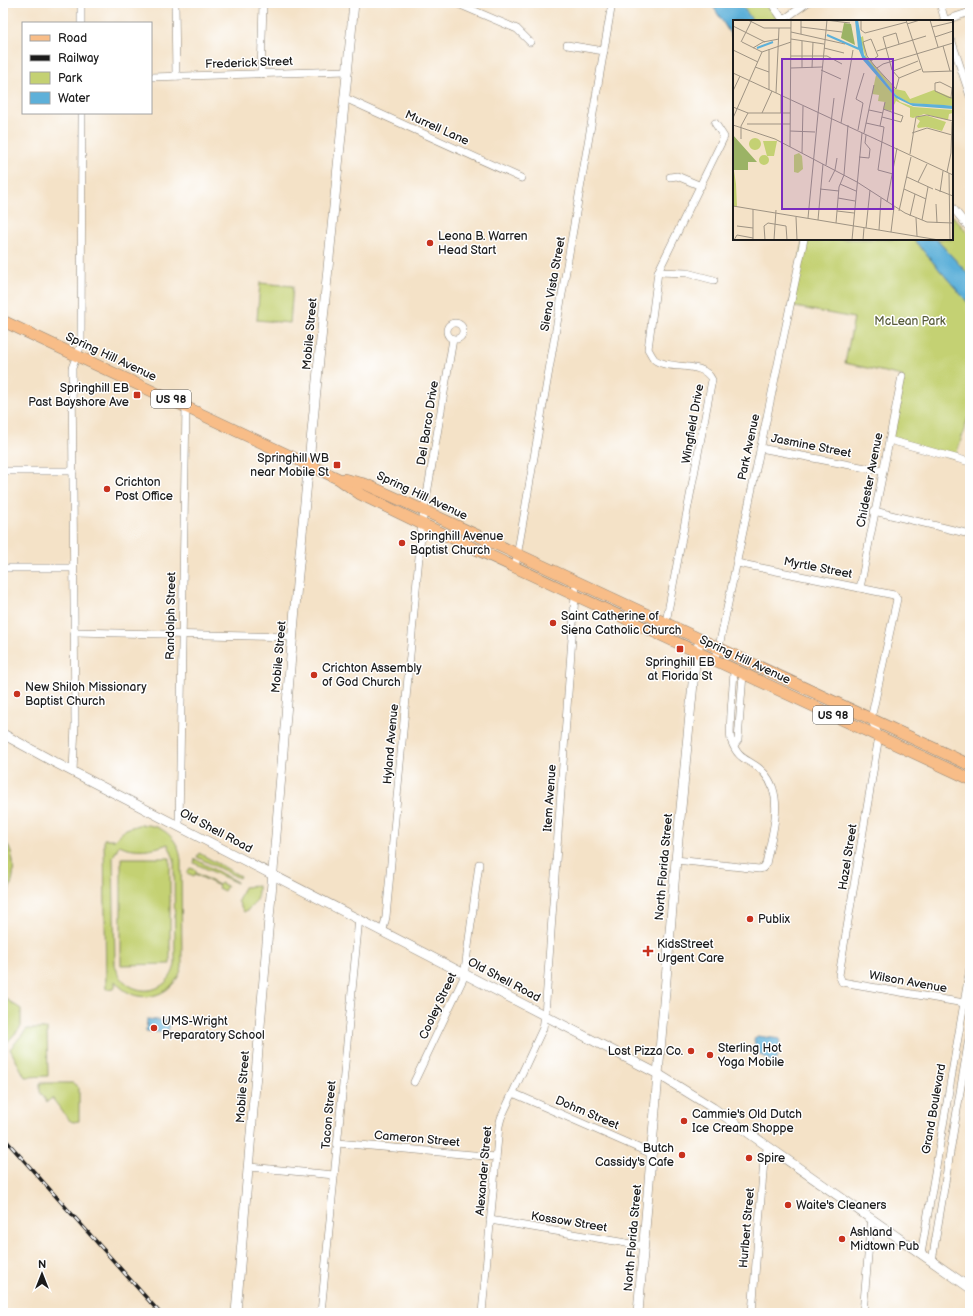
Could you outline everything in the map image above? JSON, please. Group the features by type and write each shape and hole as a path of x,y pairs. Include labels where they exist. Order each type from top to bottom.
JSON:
{"main road":[{"name":"Spring Hill Avenue","path":"3,321 339,478 360,494 422,524 970,779"},
{"name":"Spring Hill Avenue","path":"339,478 365,484 425,511 970,765"}],"street":[{"path":"81,3 81,22"},
{"path":"175,3 176,76"},
{"path":"261,74 263,3"},
{"name":"Mobile Street","path":"236,1313 293,637 354,3"},
{"path":"456,3 517,29 530,42"},
{"name":"Siena Vista Street","path":"515,568 612,3"},
{"path":"770,3 784,20 807,3"},
{"path":"940,3 944,20"},
{"path":"947,20 970,12"},
{"path":"567,45 604,51"},
{"path":"953,45 970,96"},
{"name":"Frederick Street","path":"152,77 347,70"},
{"name":"Murrell Lane","path":"345,98 521,178"},
{"path":"73,772 75,754 72,368 81,345 82,114"},
{"name":"Wingfield Drive","path":"666,622 712,380 710,374 700,369 667,364 654,359 648,349 658,272 724,137 715,123"},
{"path":"670,177 677,176 701,186"},
{"path":"953,209 970,228"},
{"name":"Park Avenue","path":"714,660 719,648 804,240"},
{"path":"658,272 687,273 714,280"},
{"name":"Del Barco Drive","path":"425,511 453,339"},
{"name":"Chidester Avenue","path":"860,588 874,511 902,376"},
{"name":"Randolph Street","path":"179,825 186,406"},
{"path":"889,440 970,462"},
{"name":"Jasmine Street","path":"760,448 882,471"},
{"path":"3,471 73,471"},
{"name":"Hyland Avenue","path":"383,930 386,917 422,524 425,511"},
{"path":"874,511 970,534"},
{"name":"Myrtle Street","path":"737,563 894,595 897,599 871,719"},
{"path":"3,568 73,568"},
{"name":"Item Avenue","path":"545,1016 576,582"},
{"path":"74,632 293,637"},
{"name":"North Florida Street","path":"638,1313 676,860 696,652 701,639"},
{"path":"676,860 759,869 763,868 766,864 775,813 774,792 764,774 740,757 736,752 731,739 739,671"},
{"path":"871,719 879,736"},
{"name":"Old Shell Road","path":"3,734 73,772 383,930 658,1074 713,1108 970,1288"},
{"name":"Hazel Street","path":"842,982 839,975 879,736"},
{"name":"Cooley Street","path":"414,1082 465,974 479,864"},
{"name":"Tacon Street","path":"321,1313 359,918"},
{"name":"Grand Boulevard","path":"921,1254 967,1004 970,968"},
{"name":"Wilson Avenue","path":"842,982 967,1004"},
{"name":"Alexander Street","path":"482,1313 501,1118 543,1028 545,1016"},
{"name":"Grand Boulevard","path":"932,1261 970,1032"},
{"name":"Dohm Street","path":"513,1093 652,1154"},
{"name":"Cameron Street","path":"337,1143 496,1157"},
{"name":"Hurlbert Street","path":"752,1313 764,1160 768,1146"},
{"path":"249,1167 334,1175"},
{"name":"Kossow Street","path":"490,1220 644,1246"},
{"path":"863,1313 872,1220"}],"green space":[{"path":"740,3 765,3 778,20 752,20"},
{"path":"953,216 970,236 970,276 937,240 953,240"},
{"name":"McLean Park","path":"804,240 914,240 970,305 970,412 955,458 889,440 902,376 845,363 854,318 790,306"},
{"path":"260,283 293,286 290,323 257,320"},
{"path":"138,825 154,826 167,833 173,839 180,852 182,967 178,978 171,986 163,992 153,996 143,997 133,995 123,989 115,981 115,988 106,989 104,839 113,839 113,841 126,829","holes":["168,844 174,859 175,965 164,984 155,989 145,990 136,988 127,984 120,976 115,965 113,857 119,845 131,849 144,849 156,848"]},
{"path":"3,838 11,852 14,869 11,885 3,900"},
{"path":"199,853 240,876 239,878 197,857"},
{"path":"121,858 170,858 170,964 121,965"},
{"path":"195,859 237,882 237,883 194,863"},
{"path":"190,868 196,870 196,873 219,885 221,883 227,886 224,891 218,888 219,886 195,874 194,876 187,873"},
{"path":"258,886 258,894 255,902 251,908 244,912 238,901 244,887"},
{"path":"3,997 21,1009 21,1027 3,1047"},
{"path":"27,1029 47,1029 48,1076 25,1077 10,1049"},
{"path":"40,1083 73,1083 79,1088 79,1121 73,1122 69,1120 52,1098 47,1102 40,1092"}],"water":[{"path":"711,3 740,3 752,20 733,20 733,38"},
{"path":"914,240 937,240 970,276 970,305"},
{"path":"147,1019 170,1021 168,1033 146,1031"},
{"path":"757,1036 780,1039 777,1060 772,1062 756,1052 754,1039"}],"railway":[{"path":"3,1137 160,1313"}],"place":[{"name":"Leona B. Warren Head Start","path":"430,243"},
{"name":"Springhill EB Past Bayshore Ave","path":"137,395"},
{"name":"Springhill WB near Mobile St","path":"337,465"},
{"name":"Crichton Post Office","path":"107,489"},
{"name":"Springhill Avenue Baptist Church","path":"402,543"},
{"name":"Saint Catherine of Siena Catholic Church","path":"553,623"},
{"name":"Springhill EB at Florida St","path":"680,649"},
{"name":"Crichton Assembly of God Church","path":"314,675"},
{"name":"New Shiloh Missionary Baptist Church","path":"17,694"},
{"name":"Publix","path":"750,919"},
{"name":"KidsStreet Urgent Care","path":"648,951"},
{"name":"UMS-Wright Preparatory School","path":"154,1028"},
{"name":"Lost Pizza Co.","path":"691,1051"},
{"name":"Sterling Hot Yoga Mobile","path":"710,1055"},
{"name":"Cammie's Old Dutch Ice Cream Shoppe","path":"684,1121"},
{"name":"Butch Cassidy's Cafe","path":"682,1155"},
{"name":"Spire","path":"749,1158"},
{"name":"Waite's Cleaners","path":"788,1205"},
{"name":"Ashland Midtown Pub","path":"842,1239"}]}
